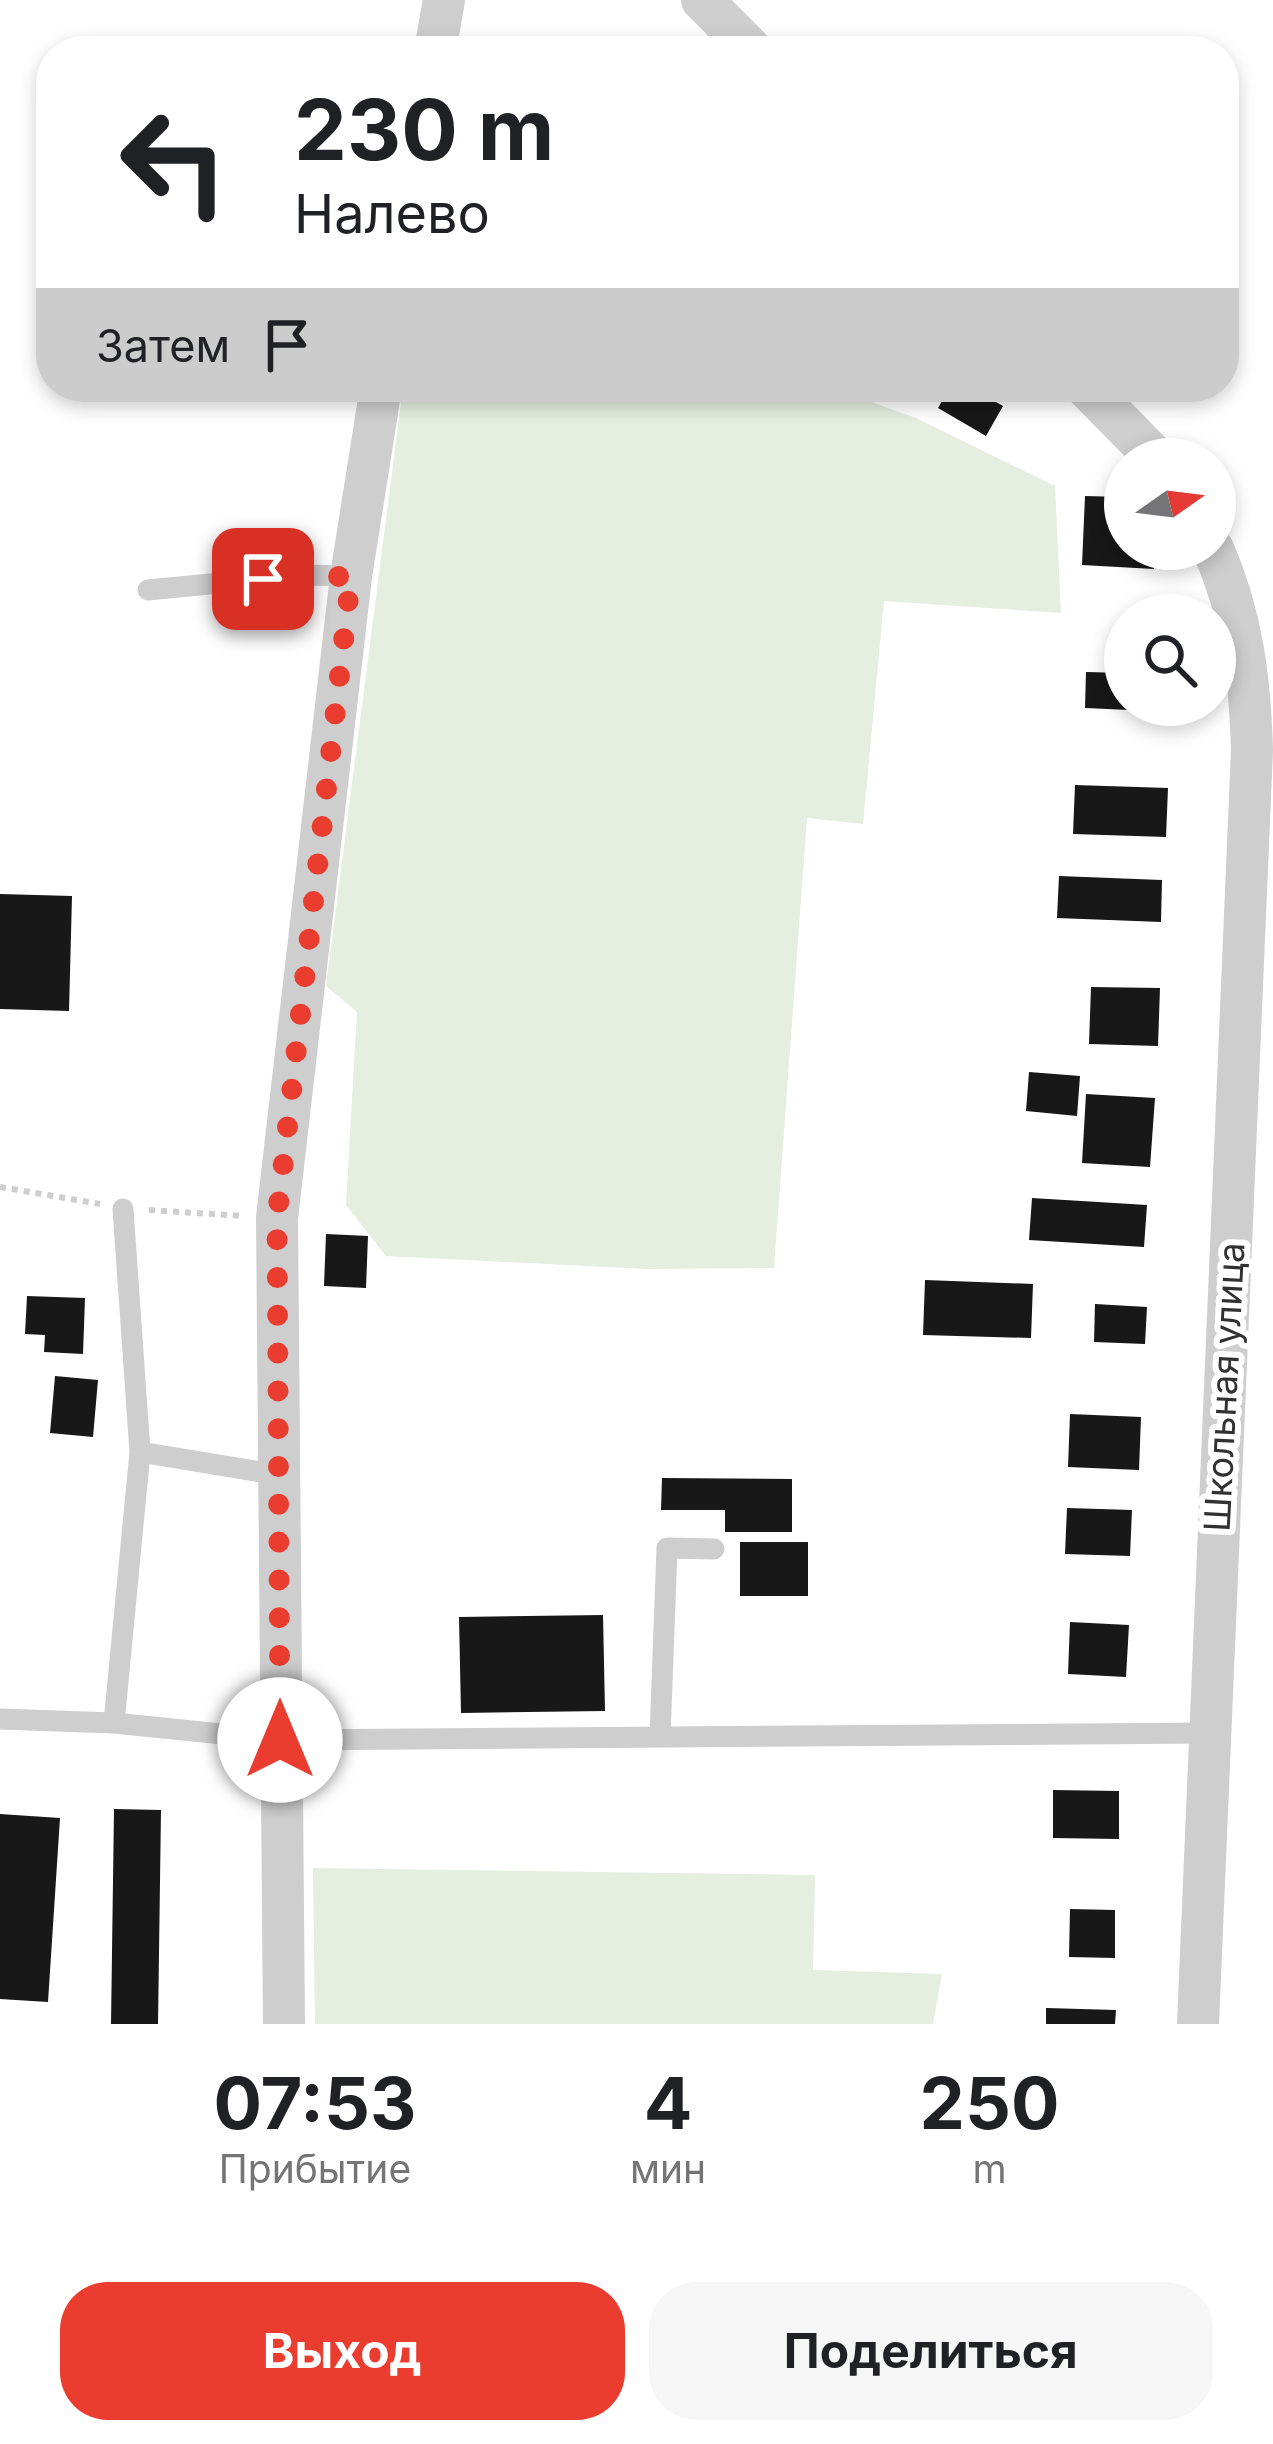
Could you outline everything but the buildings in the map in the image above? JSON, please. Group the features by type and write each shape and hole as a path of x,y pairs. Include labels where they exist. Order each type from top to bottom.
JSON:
{"street":[{"path":"438,36 444,0"},
{"path":"702,0 738,36"},
{"path":"284,2024 277,1218 351,576 379,402"},
{"path":"1101,402 1136,438"},
{"name":"Школьная улица","path":"1198,2024 1208,1733 1262,749 1240,625 1220,570"}],"lane":[{"path":"148,590 302,575 351,576"},
{"path":"114,1724 140,1452 123,1208"},
{"path":"140,1452 278,1474"},
{"path":"660,1737 667,1547 714,1549"},
{"path":"0,1719 280,1740 1208,1733"}],"green space":[{"path":"401,402 871,402 916,418 1055,486 1061,613 884,601 863,824 807,818 774,1268 646,1269 386,1256 346,1205 357,1012 326,986"},
{"path":"313,1868 815,1875 813,1970 942,1974 933,2024 315,2024"}],"route":[{"path":"263,579 351,576 277,1218 280,1740"}]}
